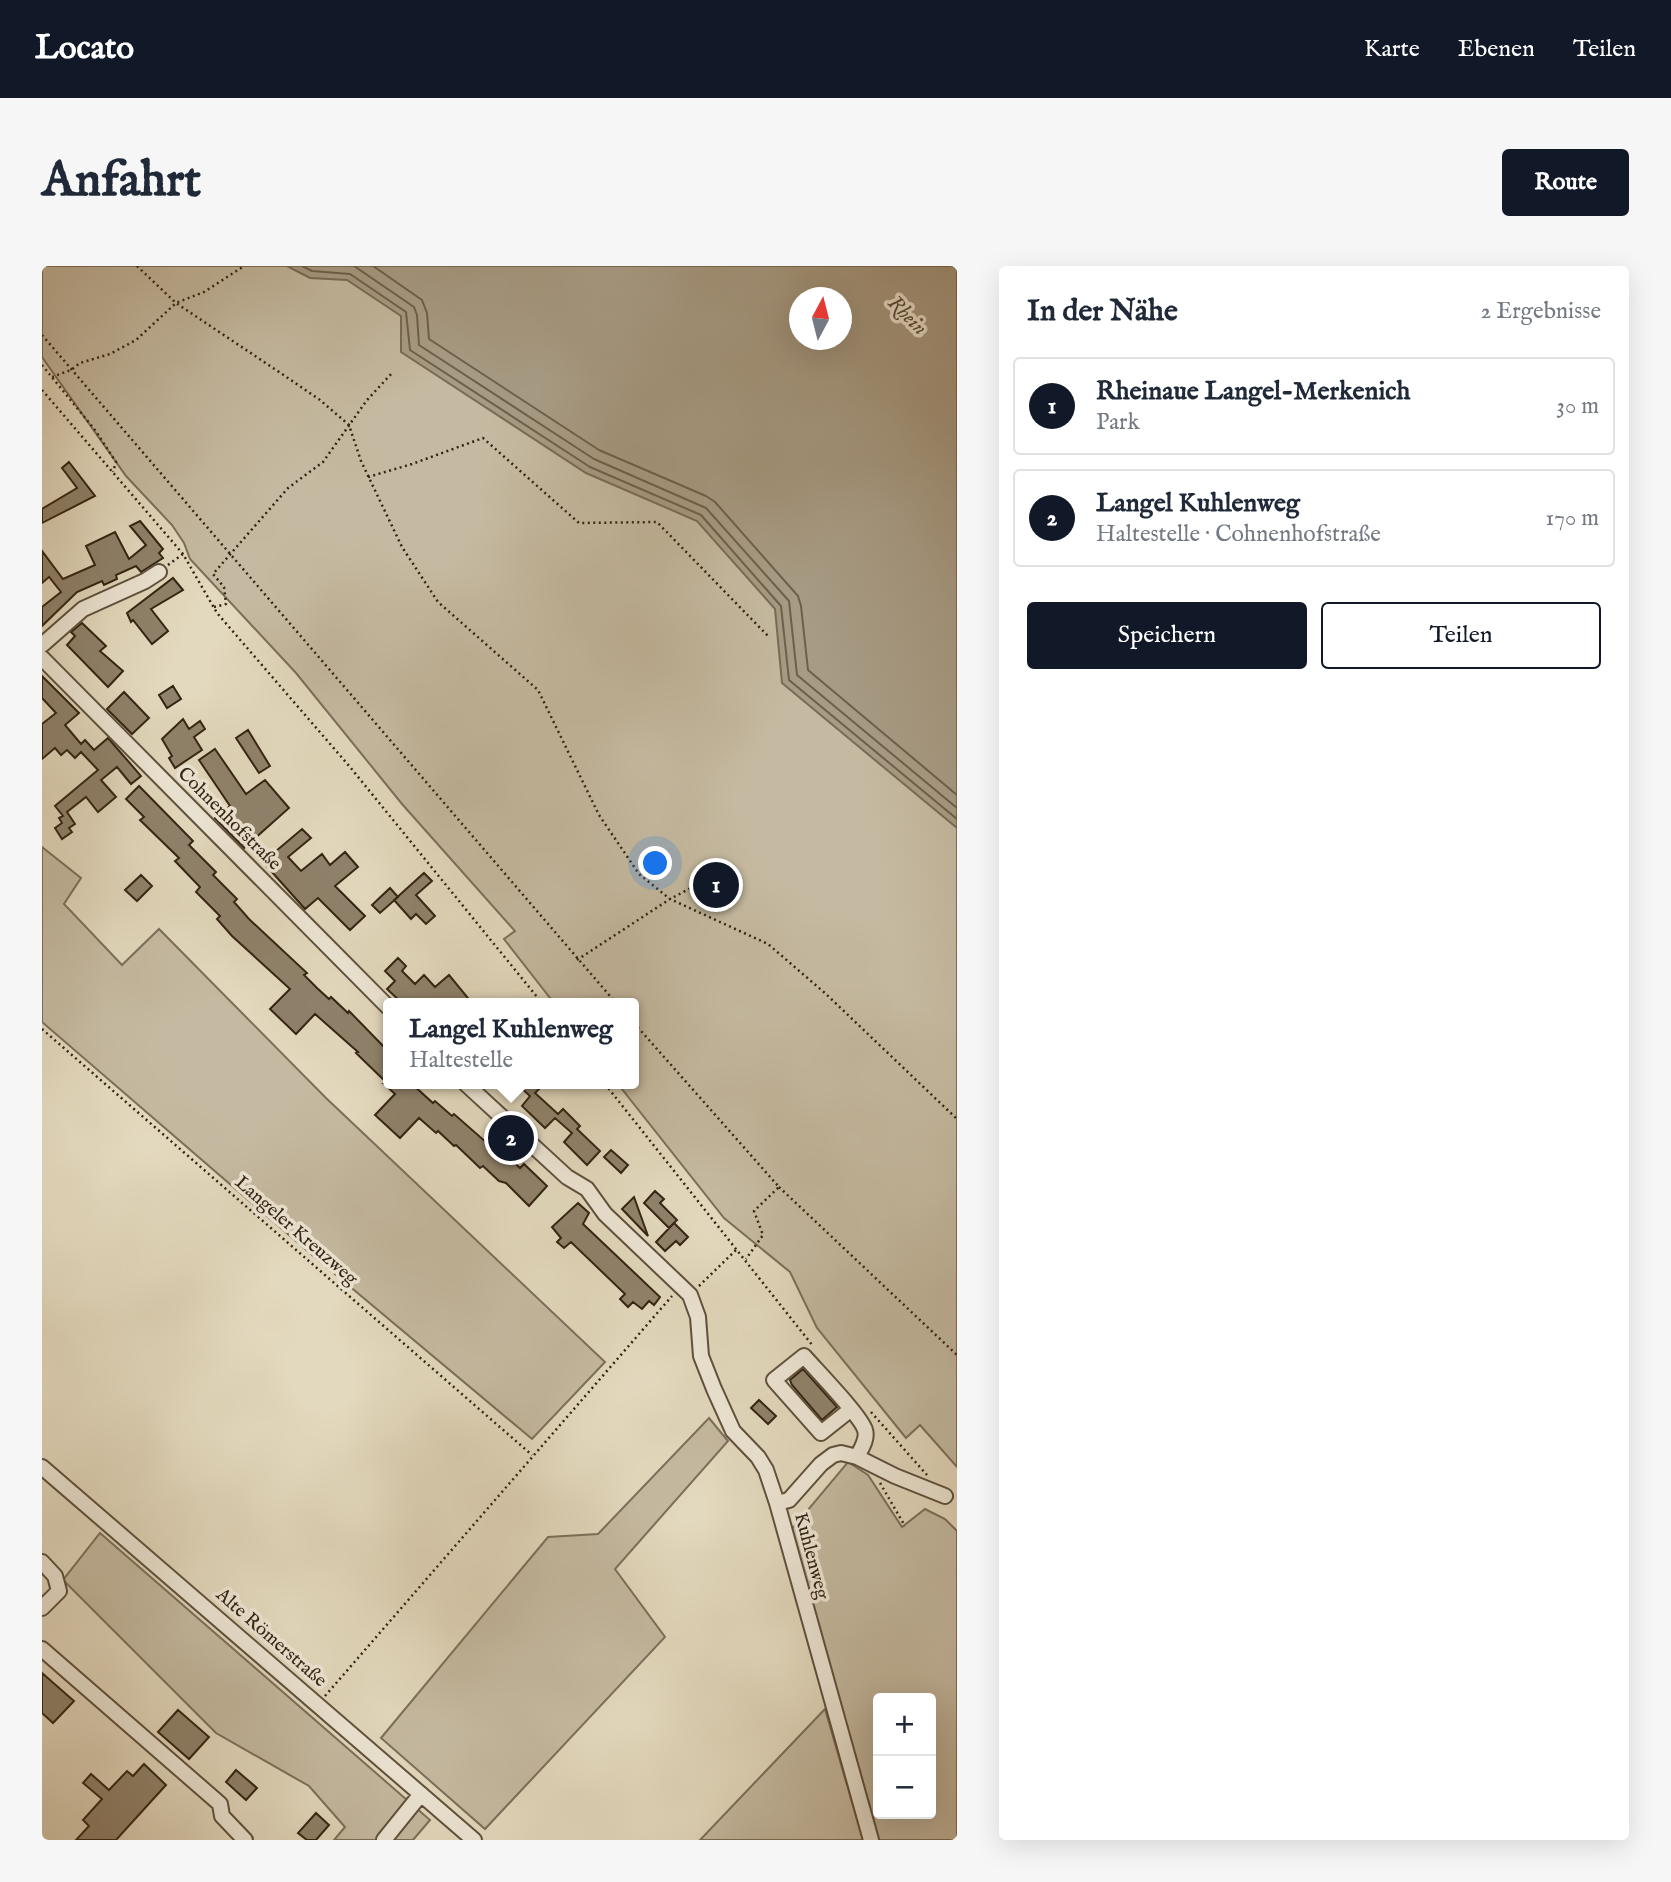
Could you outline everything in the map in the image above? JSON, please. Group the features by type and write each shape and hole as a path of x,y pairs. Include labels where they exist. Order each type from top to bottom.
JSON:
{"street":[{"path":"42,645 83,609 159,572"},
{"name":"Cohnenhofstraße","path":"42,658 383,1002"},
{"path":"471,1089 567,1177 587,1189 605,1214 685,1291"},
{"name":"Kuhlenweg","path":"685,1291 698,1317 701,1356 733,1431 758,1457 766,1470 871,1840"},
{"path":"857,1407 821,1433 774,1380 804,1356 857,1407 866,1436 857,1457"},
{"path":"777,1503 789,1500 821,1464 833,1455 847,1454 945,1496"},
{"name":"Alte Römerstraße","path":"42,1467 474,1840"},
{"path":"42,1562 55,1576 59,1591 42,1608"},
{"path":"42,1649 220,1804 222,1816 245,1840"},
{"path":"384,1840 421,1794"}],"path":[{"path":"137,266 176,303 320,400 349,425 368,477 402,547 438,602 538,690 600,815 639,874 670,899 768,944 826,994 957,1119"},
{"path":"52,377 71,370 80,363 110,354 136,340 176,303 204,292 244,266"},
{"path":"42,335 611,998"},
{"path":"42,365 95,430 116,462 113,472"},
{"path":"214,607 226,604 224,587 213,574 289,488 323,462 367,400 393,372"},
{"path":"42,390 183,554 214,607 358,777 537,998"},
{"path":"368,477 483,438 579,523 657,522 768,636"},
{"path":"159,572 183,554"},
{"path":"577,960 670,899 710,878"},
{"name":"Langeler Kreuzweg","path":"42,1028 532,1455"},
{"path":"639,1029 779,1186 957,1355"},
{"path":"609,1089 818,1352"},
{"path":"745,1260 763,1235 754,1211 779,1186"},
{"path":"318,1703 532,1455 685,1291 736,1250"},
{"path":"857,1407 927,1475"},
{"path":"879,1480 905,1526"}],"shaded area":[{"path":"42,266 867,266 957,355 957,1467 920,1425 906,1438 817,1328 790,1272 724,1218 622,1089 639,1089 639,998 550,998 504,939 515,931 402,804 296,673 190,559 184,543 172,525 126,476 42,357"},
{"path":"42,847 81,878 64,904 122,965 159,929 326,1098 605,1362 532,1439 311,1254 42,1022"},
{"path":"709,1418 728,1441 615,1569 665,1637 485,1829 381,1738 548,1537 598,1534"},
{"path":"848,1462 868,1475 902,1527 925,1509 945,1519 957,1531 957,1840 877,1840 792,1529"},
{"path":"100,1533 430,1820 413,1840 334,1840 345,1827 309,1786 216,1733 63,1580"},
{"path":"825,1709 863,1840 700,1840"}],"water":[{"name":"Rhein","path":"287,266 957,266 957,828 782,683 775,609 697,521 586,473 401,352 401,316 347,280 310,278"}],"building":[{"path":"69,462 95,496 42,523 42,509 77,488 62,468"},
{"path":"140,521 163,549 159,553 163,558 141,572 136,566 116,575 117,579 104,585 102,581 77,592 42,626 42,607 61,592 49,577 42,583 42,551 63,579 95,565 86,546 115,532 129,559 146,545 130,526"},
{"path":"173,578 183,590 151,609 168,631 152,644 133,620 131,622 127,613"},
{"path":"82,623 106,646 100,651 123,671 108,687 67,645 75,636 71,632"},
{"path":"42,676 79,713 65,725 81,744 85,740 94,750 108,738 141,776 131,784 117,767 101,780 116,797 98,812 86,797 67,812 75,824 69,828 72,832 62,839 55,828 62,823 59,818 63,816 55,806 98,770 81,752 75,758 67,750 61,755 55,748 42,759 42,724 56,713 42,698"},
{"path":"173,686 181,699 167,708 159,695"},
{"path":"124,692 149,718 132,734 107,709"},
{"path":"183,719 189,729 200,721 205,729 194,737 202,750 175,768 169,758 172,756 162,739"},
{"path":"248,730 270,766 259,773 236,738"},
{"path":"215,749 246,794 265,780 289,808 244,848 215,818 230,806 199,760"},
{"path":"139,786 193,841 189,845 216,872 213,875 237,899 234,902 249,919 307,973 304,975 317,988 348,1013 349,1011 383,1046 383,1079 356,1053 358,1052 315,1014 296,1034 270,1009 290,989 217,919 220,916 196,892 200,887 175,861 179,858 140,820 144,817 126,799"},
{"path":"302,829 311,838 288,857 301,871 322,854 330,865 345,852 358,867 335,886 365,916 350,930 318,898 305,909 263,862"},
{"path":"424,873 432,881 416,895 435,916 426,924 416,914 411,919 394,900"},
{"path":"141,875 152,886 137,901 125,890"},
{"path":"390,888 398,897 380,913 372,905"},
{"path":"398,958 406,966 402,971 415,984 424,975 435,987 449,975 468,998 397,998 387,989 395,981 385,971"},
{"path":"390,1089 418,1089 433,1103 435,1101 452,1116 454,1114 496,1151 499,1148 520,1168 524,1164 547,1186 529,1206 506,1183 499,1181 483,1166 480,1168 456,1145 419,1118 400,1138 375,1115 395,1094"},
{"path":"522,1089 539,1089 535,1093 558,1114 563,1109 580,1126 577,1129 600,1151 587,1165 564,1142 572,1133 555,1118 545,1128 522,1106 530,1096"},
{"path":"611,1150 628,1165 621,1173 604,1157"},
{"path":"655,1191 664,1199 660,1203 677,1220 669,1228 644,1203"},
{"path":"634,1197 648,1236 622,1209"},
{"path":"578,1203 589,1213 583,1224 660,1297 654,1305 649,1301 642,1309 633,1302 628,1307 620,1299 625,1294 571,1242 564,1248 557,1242 561,1238 552,1227"},
{"path":"674,1223 688,1237 680,1245 676,1241 665,1251 656,1242"},
{"path":"803,1369 837,1407 822,1420 790,1380"},
{"path":"759,1400 776,1416 768,1424 751,1408"},
{"path":"42,1673 74,1701 53,1723 42,1713"},
{"path":"178,1710 209,1737 189,1759 158,1732"},
{"path":"144,1764 166,1785 116,1840 76,1840 89,1826 83,1820 102,1799 83,1783 91,1774 109,1790 127,1771 133,1776"},
{"path":"236,1770 257,1788 246,1800 226,1782"},
{"path":"316,1813 329,1825 316,1840 307,1840 298,1833"}],"place":[{"name":"Rheinaue Langel-Merkenich","path":"716,885"},
{"name":"Langel Kuhlenweg","path":"511,1138"}]}
